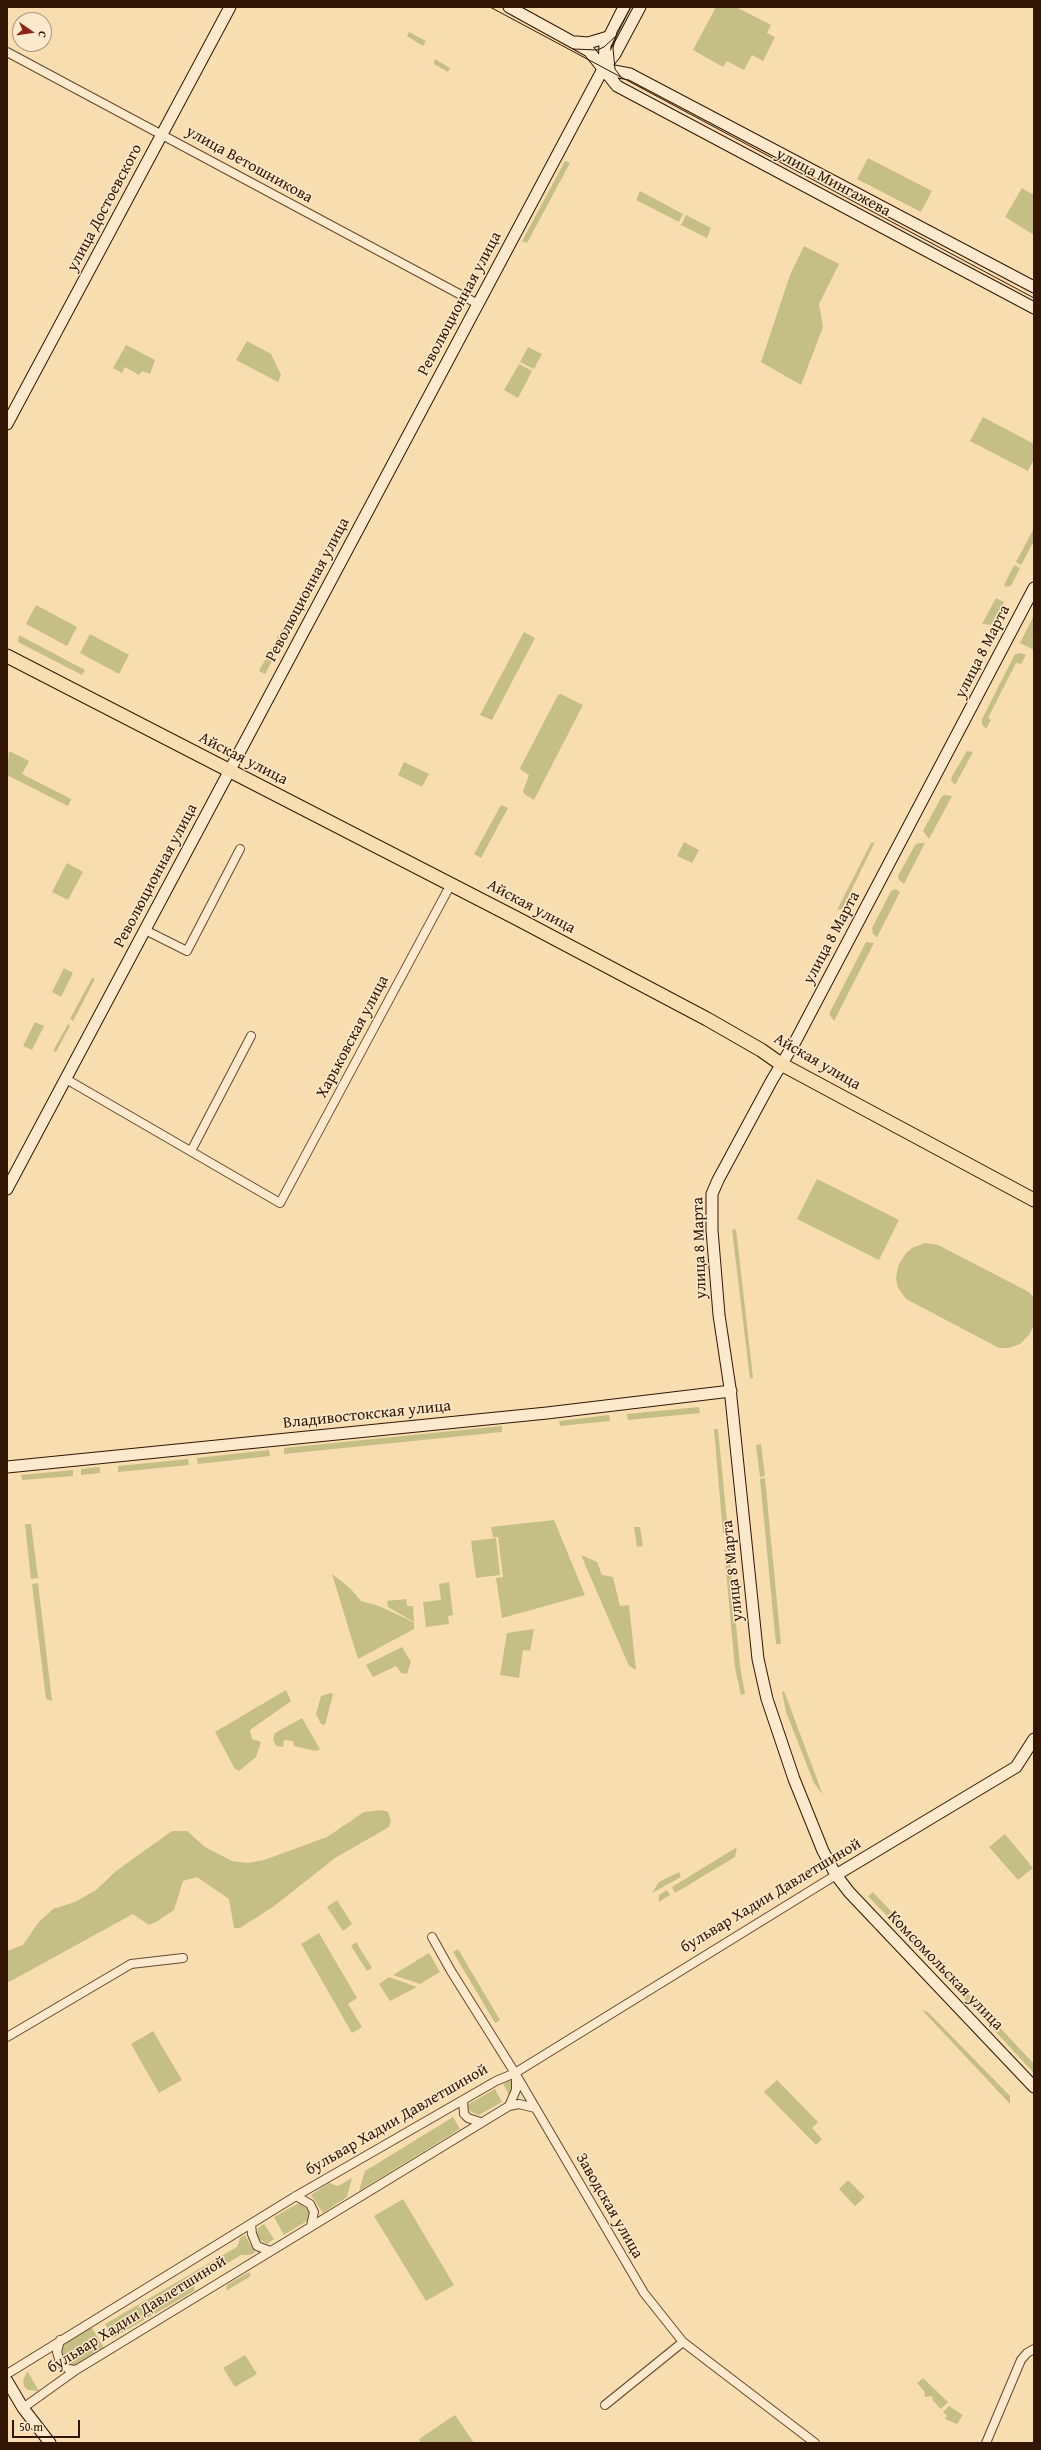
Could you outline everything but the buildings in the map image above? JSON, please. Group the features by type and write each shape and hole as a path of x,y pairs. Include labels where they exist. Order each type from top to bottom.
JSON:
{"main road":[{"name":"улица Достоевского","path":"7,424 230,7"},
{"path":"509,7 589,51 603,69 630,74 1034,287"},
{"path":"603,69 604,47 624,7"},
{"name":"Революционная улица","path":"8,1186 603,69 615,54 640,7"},
{"path":"573,41 588,43 608,37"},
{"name":"улица Мингажева","path":"603,69 617,86 1034,308"},
{"name":"улица 8 Марта","path":"836,1875 823,1851 794,1779 762,1683 758,1659 730,1391 719,1315 713,1242 712,1194 718,1180 795,1042 1034,588"},
{"name":"Айская улица","path":"7,656 451,884 707,1019 761,1050 782,1064 1034,1200"},
{"name":"Владивостокская улица","path":"7,1467 547,1413 730,1391"},
{"name":"бульвар Хадии Давлетшиной","path":"836,1875 1016,1767 1034,1739"},
{"name":"Комсомольская улица","path":"836,1875 859,1904 1034,2087"},
{"path":"7,2381 23,2408 50,2443"}],"street":[{"name":"улица Ветошникова","path":"7,52 163,134 478,304"},
{"path":"145,930 187,951 240,849"},
{"name":"Харьковская улица","path":"191,1151 280,1203 451,884"},
{"path":"66,1079 191,1151 251,1036"},
{"name":"бульвар Хадии Давлетшиной","path":"7,2374 296,2196 496,2081 515,2073 836,1875"},
{"name":"Заводская улица","path":"432,1937 515,2073 644,2293 683,2342 815,2443"},
{"path":"7,2037 131,1964 183,1958"},
{"name":"бульвар Хадии Давлетшиной","path":"23,2408 76,2370 480,2122 509,2106 516,2090 515,2073"},
{"path":"463,2100 464,2114 468,2118 480,2122"},
{"path":"509,2106 519,2104 535,2108"},
{"name":"бульвар Хадии Давлетшиной","path":"296,2196 310,2204 314,2212 311,2226"},
{"path":"251,2224 252,2234 257,2246 270,2251"},
{"path":"60,2340 57,2352 60,2362 68,2369 76,2370"},
{"path":"605,2405 683,2342"},
{"path":"986,2443 1021,2360 1027,2353 1034,2350"}],"shaded area":[{"path":"716,7 736,7 771,25 767,33 775,37 763,61 752,55 744,70 727,61 723,67 693,50"},
{"path":"409,32 426,41 423,46 407,36"},
{"path":"435,59 450,68 448,72 434,64"},
{"path":"868,158 932,191 921,212 857,179"},
{"path":"565,161 570,163 527,243 522,241"},
{"path":"1022,188 1034,195 1034,235 1005,217"},
{"path":"640,191 683,214 679,222 636,200"},
{"path":"686,215 711,228 707,238 681,225"},
{"path":"804,246 839,264 819,304 823,327 801,385 761,362 790,275"},
{"path":"247,341 271,354 281,375 278,382 236,360"},
{"path":"126,345 155,360 150,374 142,371 139,375 125,367 122,373 113,368"},
{"path":"528,347 542,354 534,369 520,362"},
{"path":"519,364 532,371 518,398 504,390"},
{"path":"983,417 1034,444 1034,459 1028,471 970,441"},
{"path":"1033,530 1034,541 1021,565 1016,562"},
{"path":"1014,565 1020,568 1011,586 1006,587 1004,585"},
{"path":"309,579 315,582 265,674 259,671"},
{"path":"996,598 1004,602 991,625 982,624"},
{"path":"36,605 77,627 67,646 26,624"},
{"path":"1034,615 1034,650 1020,643"},
{"path":"524,632 535,638 492,720 480,715"},
{"path":"90,634 129,655 119,674 80,653"},
{"path":"19,635 85,670 82,675 18,642"},
{"path":"1020,653 1026,655 1021,664 1016,663 988,718 991,720 986,729 982,724 982,719 1015,654"},
{"path":"561,694 583,705 534,800 524,794 523,791 529,775 520,768 558,695"},
{"path":"9,751 29,761 22,774 71,799 68,806 7,775"},
{"path":"967,751 973,752 955,785 951,780 952,776"},
{"path":"404,762 429,774 422,787 398,775"},
{"path":"942,796 952,796 929,839 923,831"},
{"path":"501,805 508,808 481,858 474,854"},
{"path":"684,842 699,850 692,863 677,856"},
{"path":"875,842 842,909 837,910 871,843"},
{"path":"925,843 904,884 899,880 898,876 915,845"},
{"path":"67,863 83,872 68,900 52,892"},
{"path":"895,889 900,892 877,937 873,934 872,928 891,891"},
{"path":"866,942 874,943 834,1021 829,1014"},
{"path":"64,968 73,973 61,997 52,992"},
{"path":"92,978 95,979 73,1021 70,1019"},
{"path":"35,1022 44,1026 32,1050 23,1046"},
{"path":"68,1024 70,1026 56,1052 53,1051"},
{"path":"817,1179 899,1220 879,1260 797,1219"},
{"path":"736,1229 753,1378 750,1379 732,1230"},
{"path":"925,1243 938,1245 1029,1292 1034,1298 1034,1325 1029,1335 1020,1344 1008,1348 999,1348 906,1299 898,1288 896,1279 898,1266 906,1253 912,1248"},
{"path":"699,1407 700,1413 628,1420 627,1414"},
{"path":"609,1415 610,1421 560,1426 559,1421"},
{"path":"502,1426 502,1432 284,1454 284,1448"},
{"path":"714,1429 718,1429 728,1532 723,1533"},
{"path":"761,1444 765,1476 760,1477 756,1445"},
{"path":"269,1450 270,1456 198,1464 197,1458"},
{"path":"188,1459 189,1465 118,1472 118,1466"},
{"path":"100,1467 100,1473 81,1475 81,1469"},
{"path":"73,1470 73,1476 22,1480 21,1475"},
{"path":"765,1478 781,1644 776,1644 760,1479"},
{"path":"554,1520 585,1595 502,1618 496,1578 503,1577 498,1537 493,1537 491,1527"},
{"path":"25,1524 31,1524 38,1578 31,1579"},
{"path":"634,1527 640,1527 643,1546 637,1547"},
{"path":"496,1538 500,1575 476,1578 471,1541"},
{"path":"729,1549 740,1666 745,1694 741,1695 735,1668 724,1550"},
{"path":"581,1555 597,1562 602,1575 613,1577 620,1606 629,1605 636,1670 629,1666"},
{"path":"332,1574 350,1588 361,1601 379,1606 407,1619 414,1623 414,1629 358,1659"},
{"path":"449,1582 453,1615 448,1616 449,1624 426,1627 423,1602 441,1600 439,1584"},
{"path":"38,1583 52,1701 46,1699 32,1584"},
{"path":"406,1599 407,1606 413,1606 414,1622 388,1607 387,1601"},
{"path":"534,1629 530,1651 523,1650 519,1678 500,1675 507,1633"},
{"path":"402,1647 411,1662 407,1674 401,1673 396,1666 373,1677 366,1665"},
{"path":"286,1690 291,1701 250,1730 252,1739 261,1742 256,1757 239,1771 235,1769 215,1732"},
{"path":"784,1691 823,1795 814,1783 786,1712 782,1692"},
{"path":"330,1693 333,1694 325,1725 321,1724 316,1714 321,1696"},
{"path":"302,1718 320,1749 316,1751 294,1746 293,1741 284,1740 283,1747 276,1746 273,1739 275,1733"},
{"path":"382,1810 388,1812 391,1821 389,1827 335,1858 273,1907 240,1928 234,1928 229,1899 197,1877 183,1881 174,1910 156,1922 149,1925 133,1914 7,1983 7,1951 23,1945 38,1923 53,1909 75,1902 96,1890 116,1871 172,1831 187,1831 205,1847 232,1861 248,1863 264,1860 327,1837 364,1812"},
{"path":"1005,1834 1033,1868 1018,1880 989,1847"},
{"path":"737,1847 735,1857 675,1893 672,1887"},
{"path":"679,1872 681,1877 652,1893 659,1882"},
{"path":"667,1890 670,1895 659,1902 659,1895"},
{"path":"873,1892 1034,2064 1034,2073 868,1896"},
{"path":"337,1900 352,1924 343,1931 327,1907"},
{"path":"319,1933 357,1998 348,2004 362,2027 352,2033 301,1944"},
{"path":"356,1942 372,1968 367,1971 351,1946"},
{"path":"458,1949 500,2020 495,2023 453,1952"},
{"path":"429,1953 440,1972 420,1984 393,1975"},
{"path":"389,1977 417,1987 390,2001 379,1984"},
{"path":"922,2010 928,2012 1010,2096 1010,2104"},
{"path":"153,2031 182,2080 159,2093 131,2044"},
{"path":"510,2080 514,2087 510,2097 503,2084"},
{"path":"777,2080 818,2122 812,2128 822,2139 816,2145 764,2092"},
{"path":"495,2089 502,2102 479,2115 469,2111 467,2105"},
{"path":"453,2117 460,2129 359,2191 365,2171"},
{"path":"352,2178 347,2197 323,2213 311,2195 329,2183 338,2186"},
{"path":"848,2180 865,2197 855,2206 839,2189"},
{"path":"403,2199 454,2285 426,2301 374,2216"},
{"path":"299,2203 309,2210 310,2216 307,2221 284,2235 274,2217"},
{"path":"264,2224 274,2239 267,2244 259,2239 257,2234 258,2228"},
{"path":"245,2235 255,2253 250,2255 241,2255 195,2283 194,2291 113,2338 105,2324 237,2247 240,2238"},
{"path":"249,2272 251,2276 226,2291 227,2285"},
{"path":"91,2326 104,2348 74,2366 67,2364 61,2355 63,2344"},
{"path":"245,2355 257,2374 235,2387 223,2368"},
{"path":"27,2372 39,2391 28,2390 24,2386 23,2380"},
{"path":"923,2378 948,2402 941,2409 933,2401 932,2396 925,2397 924,2391 917,2383"},
{"path":"949,2406 963,2415 957,2424 945,2419 947,2416 943,2412"},
{"path":"455,2415 474,2443 421,2443 419,2439"}],"tram line":[{"path":"490,7 1034,298"},
{"path":"621,77 615,69 613,48 617,32 631,7"},
{"path":"573,49 597,50 604,47 616,36"}]}
